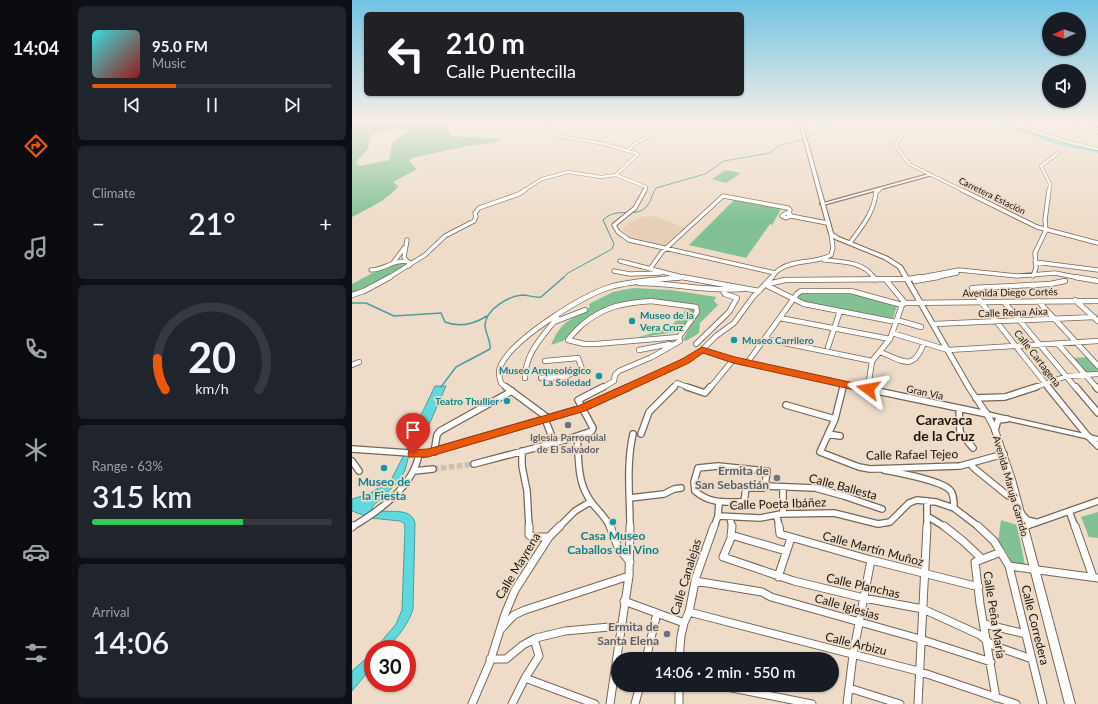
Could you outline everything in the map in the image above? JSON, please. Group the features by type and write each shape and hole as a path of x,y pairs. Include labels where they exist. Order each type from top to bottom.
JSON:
{"main road":[{"path":"809,155 831,235"},
{"name":"Avenida Maruja Garrido","path":"831,235 892,261 900,267 979,404 987,414 1004,454 1070,704"}],"street":[{"path":"616,175 638,155"},
{"name":"Carretera Estación","path":"903,155 909,164 1046,230 1098,243"},
{"path":"1033,276 1036,268 1034,255 1046,230 1045,220 1050,184 1041,166 1054,155"},
{"path":"352,295 364,292 409,266 425,255 445,236 474,221 475,213 479,208 489,203 516,196 542,179 568,172 601,177 616,175 643,184 647,188 637,206 615,223 615,228 629,240 775,273"},
{"path":"822,204 930,175"},
{"path":"850,243 871,213 876,192 882,188"},
{"path":"862,193 872,193 875,197"},
{"path":"650,269 658,257 667,248 724,196 788,208 790,210 789,215 827,224"},
{"path":"822,260 832,253 833,241 831,235"},
{"path":"833,241 840,239"},
{"path":"407,240 404,258 409,262 409,266"},
{"path":"392,264 405,247"},
{"path":"352,449 412,453 434,452 582,408 685,361 702,350 714,338 734,323 778,269 786,266 822,260 858,265 872,272 875,280"},
{"path":"371,270 384,268 392,264 407,261"},
{"path":"620,261 683,277 759,291"},
{"path":"1035,262 1098,270"},
{"path":"614,271 630,274 669,273"},
{"path":"957,272 1010,278"},
{"path":"766,285 785,280 909,281 957,272 1017,276 1033,276 1055,273 1096,281"},
{"path":"554,442 546,419 501,383 500,370 502,364 514,349 554,320 602,289 638,281 683,277"},
{"path":"868,389 872,361 890,339 904,304 886,280"},
{"path":"638,281 641,284 658,284 723,291 751,289"},
{"name":"Calle Cartagena","path":"1065,281 1050,284 972,288 997,322 1018,346 1079,425 1098,446"},
{"path":"766,285 804,304"},
{"path":"696,344 729,312 737,298 725,294 723,291"},
{"name":"Avenida Diego Cortés","path":"796,299 799,292 804,291 848,291 904,304 1075,300 1098,301"},
{"path":"747,363 790,304 796,299"},
{"path":"1075,300 1098,321"},
{"path":"1038,301 1098,366"},
{"path":"474,464 577,437 593,429 578,400 612,383 615,380 615,375 620,371 652,357 665,347 680,340 679,337 696,312 696,307 651,302 623,304 606,310 583,324 568,340 584,344 596,344 679,337"},
{"path":"1004,302 1098,413"},
{"path":"790,304 804,304 921,327"},
{"path":"526,378 525,375 530,356 554,320 585,310"},
{"path":"828,347 840,311"},
{"name":"Calle Reina Aixa","path":"934,324 1094,317"},
{"path":"780,318 890,339"},
{"path":"892,333 948,350 1097,342"},
{"path":"765,339 872,361"},
{"path":"880,352 903,361 911,361 917,358 924,343"},
{"path":"1058,344 1098,389"},
{"path":"639,350 665,347"},
{"name":"Gran Vía","path":"702,350 733,360 1098,439"},
{"path":"541,378 564,377 582,369 578,358 545,361"},
{"path":"640,434 649,412 677,383 705,393 733,360"},
{"path":"352,365 359,362"},
{"path":"976,398 1005,397 1067,376 1098,374"},
{"path":"840,436 828,434 835,419 844,384"},
{"path":"434,452 438,432 512,392"},
{"path":"970,411 978,410 979,404"},
{"path":"786,405 835,419"},
{"path":"959,409 959,430 973,448"},
{"path":"995,430 998,420 1010,419"},
{"path":"1068,432 1079,431 1079,425"},
{"path":"610,704 624,601 629,576 630,498 628,475 629,451 633,434"},
{"name":"Calle Rafael Tejeo","path":"828,434 820,452 854,466 870,469 949,467 973,463 972,466 975,469 1007,495 1016,499"},
{"path":"577,437 581,479 590,502 607,519 614,541 621,555 630,562"},
{"path":"522,451 522,466 527,491 529,535 533,537 549,537"},
{"path":"412,453 414,472"},
{"path":"973,463 1004,454"},
{"path":"352,461 359,470"},
{"name":"Calle Ballesta","path":"765,486 767,471 730,467 698,468 694,482 695,491 702,498 714,503 744,502 746,488 763,488 765,486 782,488 805,487 858,500 882,509"},
{"path":"352,527 383,504 414,472 433,469"},
{"path":"870,469 914,476 947,488 952,493 954,508"},
{"path":"630,498 664,494 674,489 681,488"},
{"path":"780,515 782,488"},
{"name":"Calle Poeta Ibáñez","path":"718,516 730,518 834,513 878,524 890,522 909,503 917,500 936,502 954,508 994,541 1001,552"},
{"path":"918,704 918,671 925,574 927,501"},
{"path":"1024,527 1098,501"},
{"name":"Calle Mayrena","path":"472,704 515,590 549,537 575,511 590,502"},
{"name":"Calle Canalejas","path":"680,652 684,623 689,612 696,581 718,516 720,503"},
{"path":"1019,510 1028,520 1037,522"},
{"path":"1009,566 1095,578 1069,511"},
{"name":"Calle Martín Muñoz","path":"780,515 780,534 871,560 978,587"},
{"path":"927,516 939,522 968,545 982,559"},
{"name":"Calle Planchas","path":"730,518 732,522 731,535 723,557 747,564 778,577 864,598 923,609 980,635 992,645 1032,659"},
{"path":"731,535 786,551"},
{"path":"778,577 791,538"},
{"name":"Calle Peña María","path":"996,698 975,562 1001,552"},
{"name":"Calle Corredera","path":"1001,552 1009,566 1042,704"},
{"path":"847,704 853,655 871,560"},
{"path":"499,632 514,616 525,610 629,576"},
{"name":"Calle Iglesias","path":"696,581 762,592 771,597 920,639 991,662"},
{"path":"624,601 684,623"},
{"name":"Calle Arbizu","path":"689,612 918,671 1016,704"},
{"path":"648,652 657,613"},
{"path":"984,624 1026,634"},
{"path":"490,659 506,658 523,645 534,639 565,632 621,626"},
{"path":"512,704 525,678 539,656 534,639"},
{"path":"525,678 595,704"},
{"path":"849,688 900,704"},
{"path":"635,704 638,692"},
{"path":"679,692 679,704"},
{"path":"751,692 812,704"}],"shaded area":[{"path":"640,217 657,217 685,228 666,246 630,238 622,230 625,226"}],"green space":[{"path":"352,155 362,155 356,164 360,166 389,160 390,155 426,155 412,158 409,161 417,169 393,182 398,186 394,191 377,204 352,217"},
{"path":"726,170 741,173 726,183 712,179"},
{"path":"734,200 781,209 772,225 770,224 746,258 689,245"},
{"path":"398,262 407,264 379,282 352,294 352,284 378,270 386,269"},
{"path":"633,288 671,290 716,297 714,301 718,305 700,323 699,333 686,341 683,340 699,309 699,306 635,301 619,303 608,308 583,323 563,341 551,345 561,327 573,318 584,313 590,306 589,304 613,292"},
{"path":"849,292 896,304 897,306 893,318 888,319 803,302 798,297 800,293"},
{"path":"691,308 695,311 682,329 676,332 636,338 669,328 677,320 683,317 684,311"},
{"path":"1087,357 1098,369 1098,372 1087,373 1074,358"},
{"path":"1098,512 1098,538 1089,537 1081,517"},
{"path":"1001,520 1017,525 1025,565 1012,563 1007,553 998,543"}],"water":[{"path":"435,386 446,386 425,434 409,455 405,470 400,480 372,507 378,511 403,512 413,517 415,523 413,609 411,615 395,640 383,640 396,624 402,610 405,527 404,523 400,521 371,518 352,511 352,499 369,494 391,480 411,441 411,436"},
{"path":"364,660 364,677 352,691 352,671"}],"waterway":[{"path":"564,277 568,273 612,249 614,244 603,220 608,216 641,211 649,204 656,188 705,174 724,161 759,155"},
{"path":"441,387 456,367 490,349 490,343 485,325 486,319 499,304 511,298 522,295 541,297 564,277"},
{"path":"352,303 366,303 394,316 441,313 445,322 456,325 472,323 487,316"}],"tunnel":[{"path":"433,469 474,464"}],"place":[{"name":"Museo de la Vera Cruz","path":"632,321"},
{"name":"Museo Carrilero","path":"734,340"},
{"name":"Museo Arqueológico La Soledad","path":"599,376"},
{"name":"Teatro Thullier","path":"507,401"},
{"name":"Iglesia Parroquial de El Salvador","path":"568,425"},
{"name":"Museo de la Fiesta","path":"384,468"},
{"name":"Ermita de San Sebastián","path":"777,478"},
{"name":"Casa Museo Caballos del Vino","path":"613,522"},
{"name":"Ermita de Santa Elena","path":"667,634"}],"district":[{"name":"Caravaca de la Cruz","path":"944,428"}],"route":[{"path":"413,454 428,453 582,408 685,361 702,350 733,360 868,389"}]}
